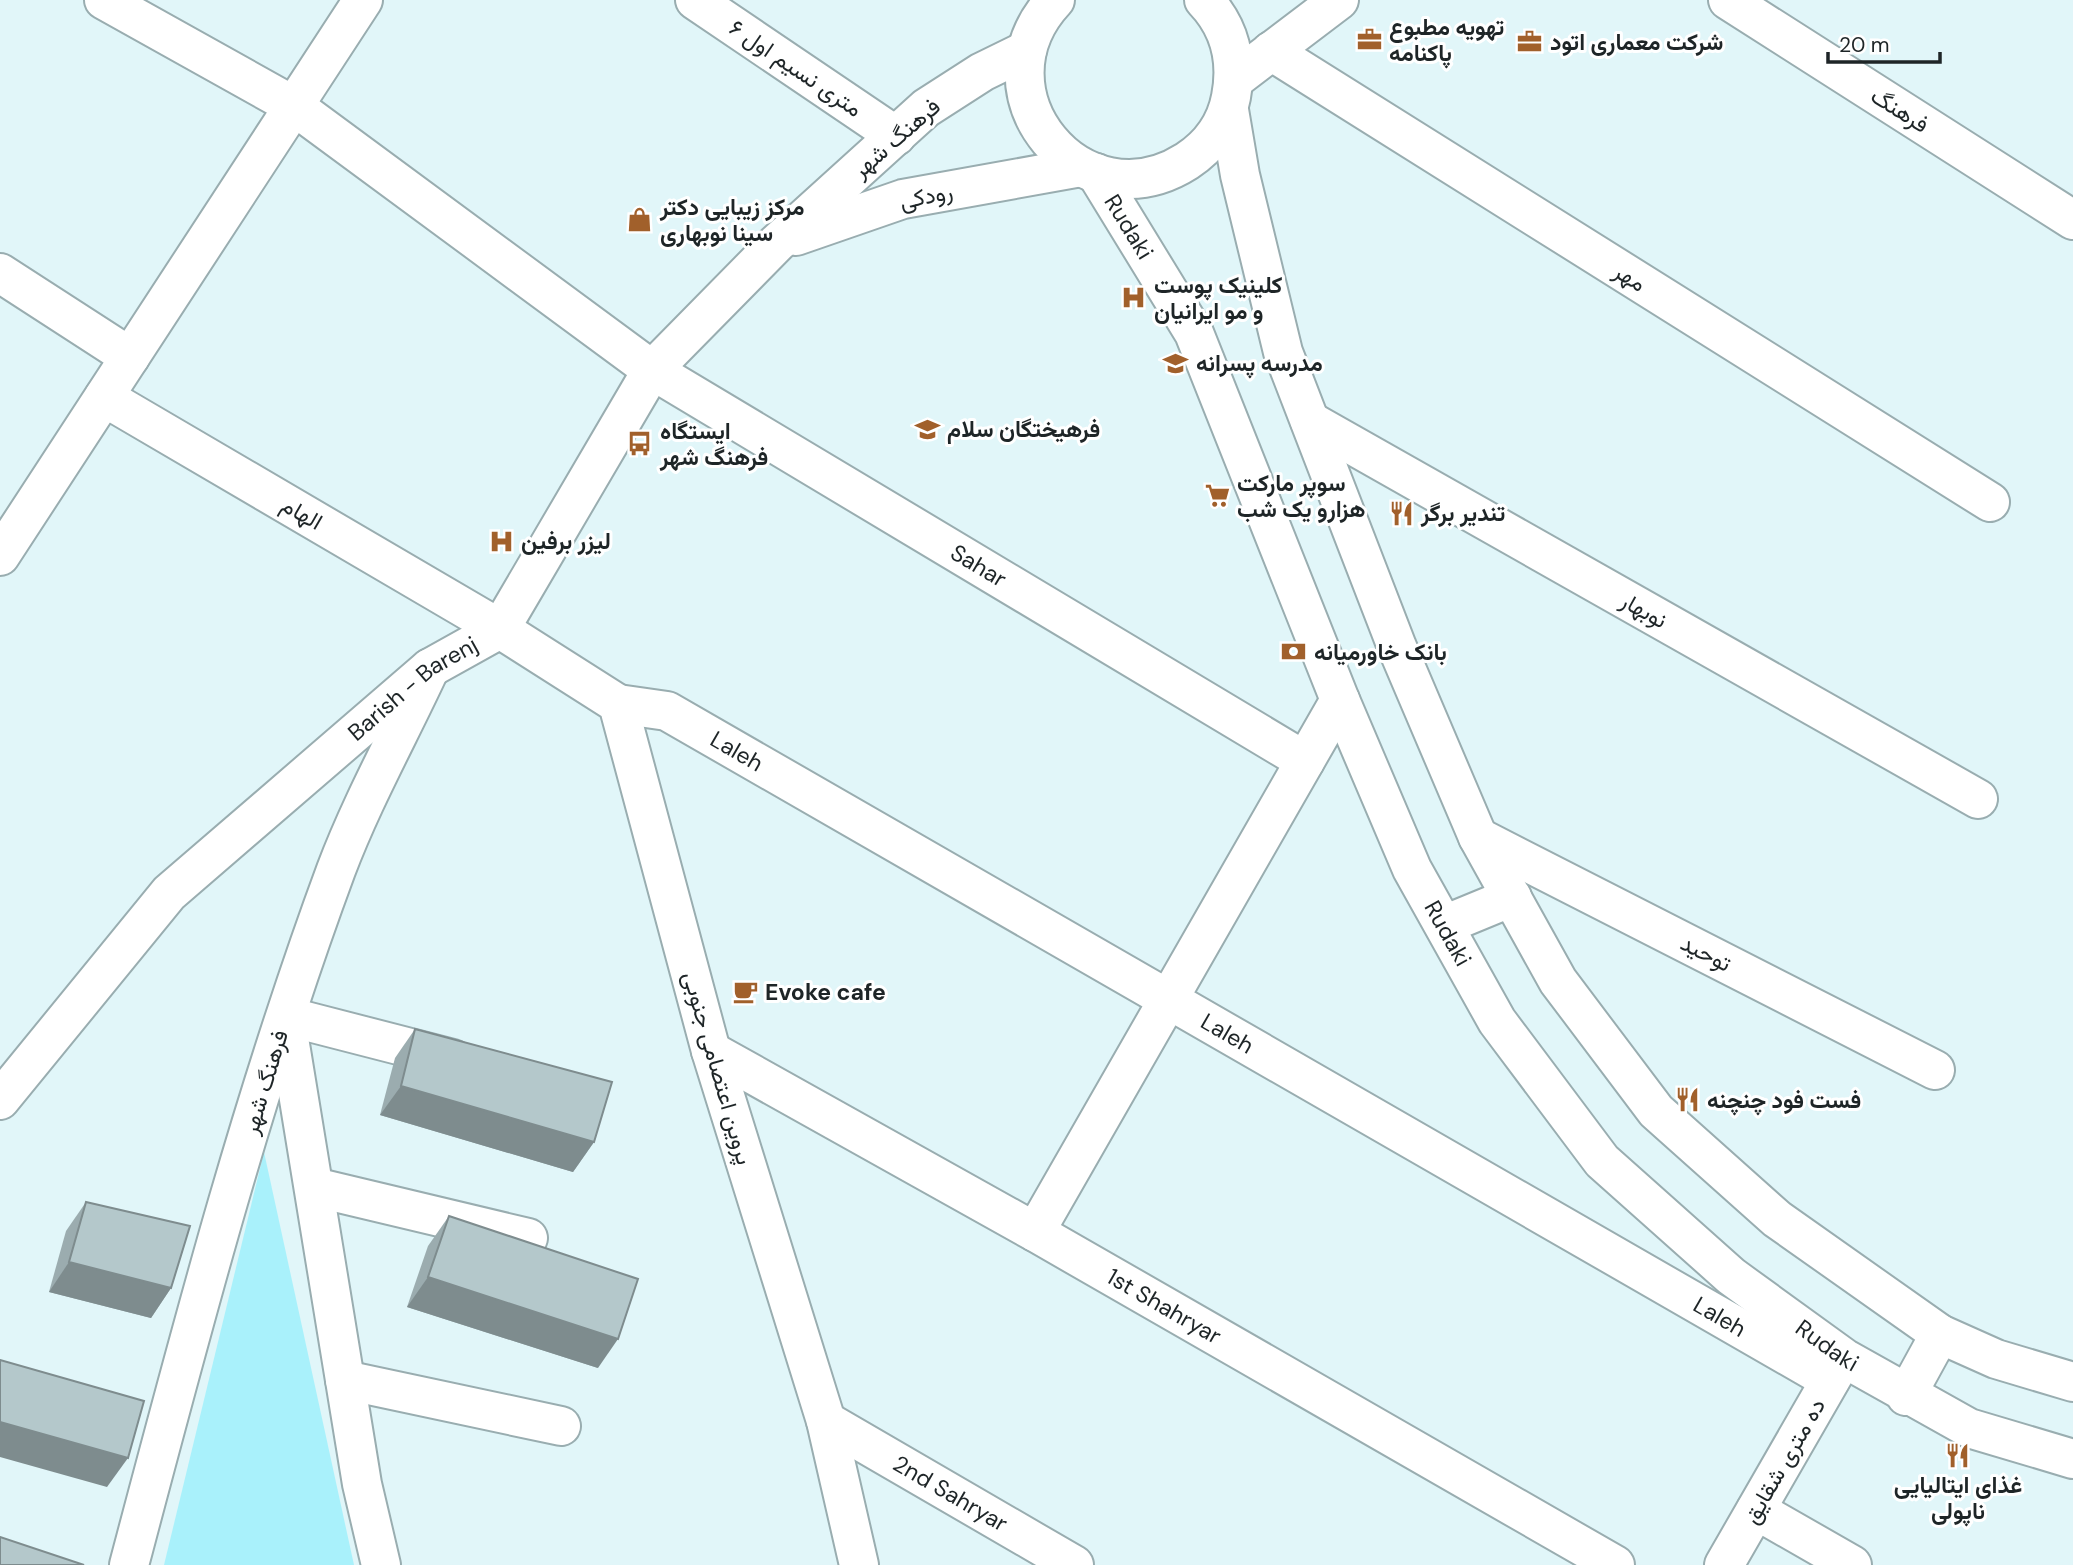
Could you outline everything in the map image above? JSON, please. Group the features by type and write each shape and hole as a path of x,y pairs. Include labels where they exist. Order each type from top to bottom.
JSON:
{"street":[{"name":"Sahar","path":"104,0 294,106 652,370 1305,761"},
{"path":"0,556 363,0"},
{"name":"۶ متری نسیم اول","path":"695,0 897,136"},
{"path":"1055,0 1027,27 1024,73 1026,96 1034,118 1062,154 1088,170 1122,179 1149,177 1175,168 1198,154 1216,134 1232,95 1271,51 1339,0"},
{"path":"1204,0 1226,32 1233,55 1232,95 1240,175 1283,352 1397,647 1478,837 1558,981 1656,1111 1777,1219 1940,1334 1996,1359 2073,1382"},
{"name":"فرهنگ","path":"1728,0 2073,220"},
{"name":"فرهنگ شهر","path":"777,243 926,108 982,72 1027,27"},
{"name":"مهر","path":"1271,51 1990,502"},
{"name":"رودکی","path":"777,243 903,198 1088,170"},
{"name":"Rudaki","path":"1088,170 1194,333 1340,700 1412,869 1497,1021 1602,1161 1837,1369 1906,1396 1969,1428 2073,1459"},
{"name":"Barish - Barenj","path":"0,1100 169,893 430,668 500,629 652,370 777,243"},
{"path":"0,273 130,356"},
{"name":"الهام","path":"104,397 500,629"},
{"name":"نوبهار","path":"1310,421 1978,799"},
{"path":"500,629 618,704"},
{"path":"430,668 337,867 286,1016 487,1068"},
{"path":"1035,1232 1340,700"},
{"name":"Laleh","path":"618,704 667,711 1169,998 1837,1369"},
{"name":"پروین اعتصامی جنوبی","path":"618,704 711,1051 826,1421 859,1565"},
{"name":"توحید","path":"1478,837 1935,1070"},
{"path":"1444,925 1512,897"},
{"name":"فرهنگ شهر","path":"286,1016 362,1484 381,1565"},
{"name":"فرهنگ شهر","path":"129,1565 203,1284 286,1016"},
{"name":"1st Shahryar","path":"711,1051 1035,1232 1615,1565"},
{"path":"314,1187 528,1238"},
{"path":"1906,1396 1940,1334"},
{"name":"ده متری شقایق","path":"1724,1565 1837,1369"},
{"path":"345,1380 561,1426"},
{"name":"2nd Sahryar","path":"826,1421 1074,1565"},
{"path":"1756,1510 1852,1565"}],"shaded area":[{"path":"264,1152 354,1565 164,1565"}],"building":[{"path":"415,1029 612,1082 594,1142 401,1086"},
{"path":"86,1202 190,1226 171,1288 69,1262"},
{"path":"449,1216 638,1279 618,1339 428,1277"},
{"path":"0,1360 144,1401 128,1458 0,1422"},
{"path":"0,1537 84,1565 0,1565"}],"place":[{"name":"تهویه مطبوع پاکنامه","path":"1369,40"},
{"name":"شرکت معماری اتود","path":"1530,42"},
{"name":"مرکز زیبایی دکتر سینا نوبهاری","path":"640,220"},
{"name":"کلینیک پوست و مو ایرانیان","path":"1134,298"},
{"name":"مدرسه پسرانه","path":"1176,363"},
{"name":"فرهیختگان سلام","path":"927,429"},
{"name":"ایستگاه فرهنگ شهر","path":"640,444"},
{"name":"سوپر مارکت هزارو یک شب","path":"1217,496"},
{"name":"تندیر برگر","path":"1401,513"},
{"name":"لیزر برفین","path":"501,541"},
{"name":"بانک خاورمیانه","path":"1294,652"},
{"name":"Evoke cafe","path":"745,992"},
{"name":"فست فود چنچنه","path":"1687,1100"},
{"name":"غذای ایتالیایی ناپولی","path":"1958,1455"}]}
